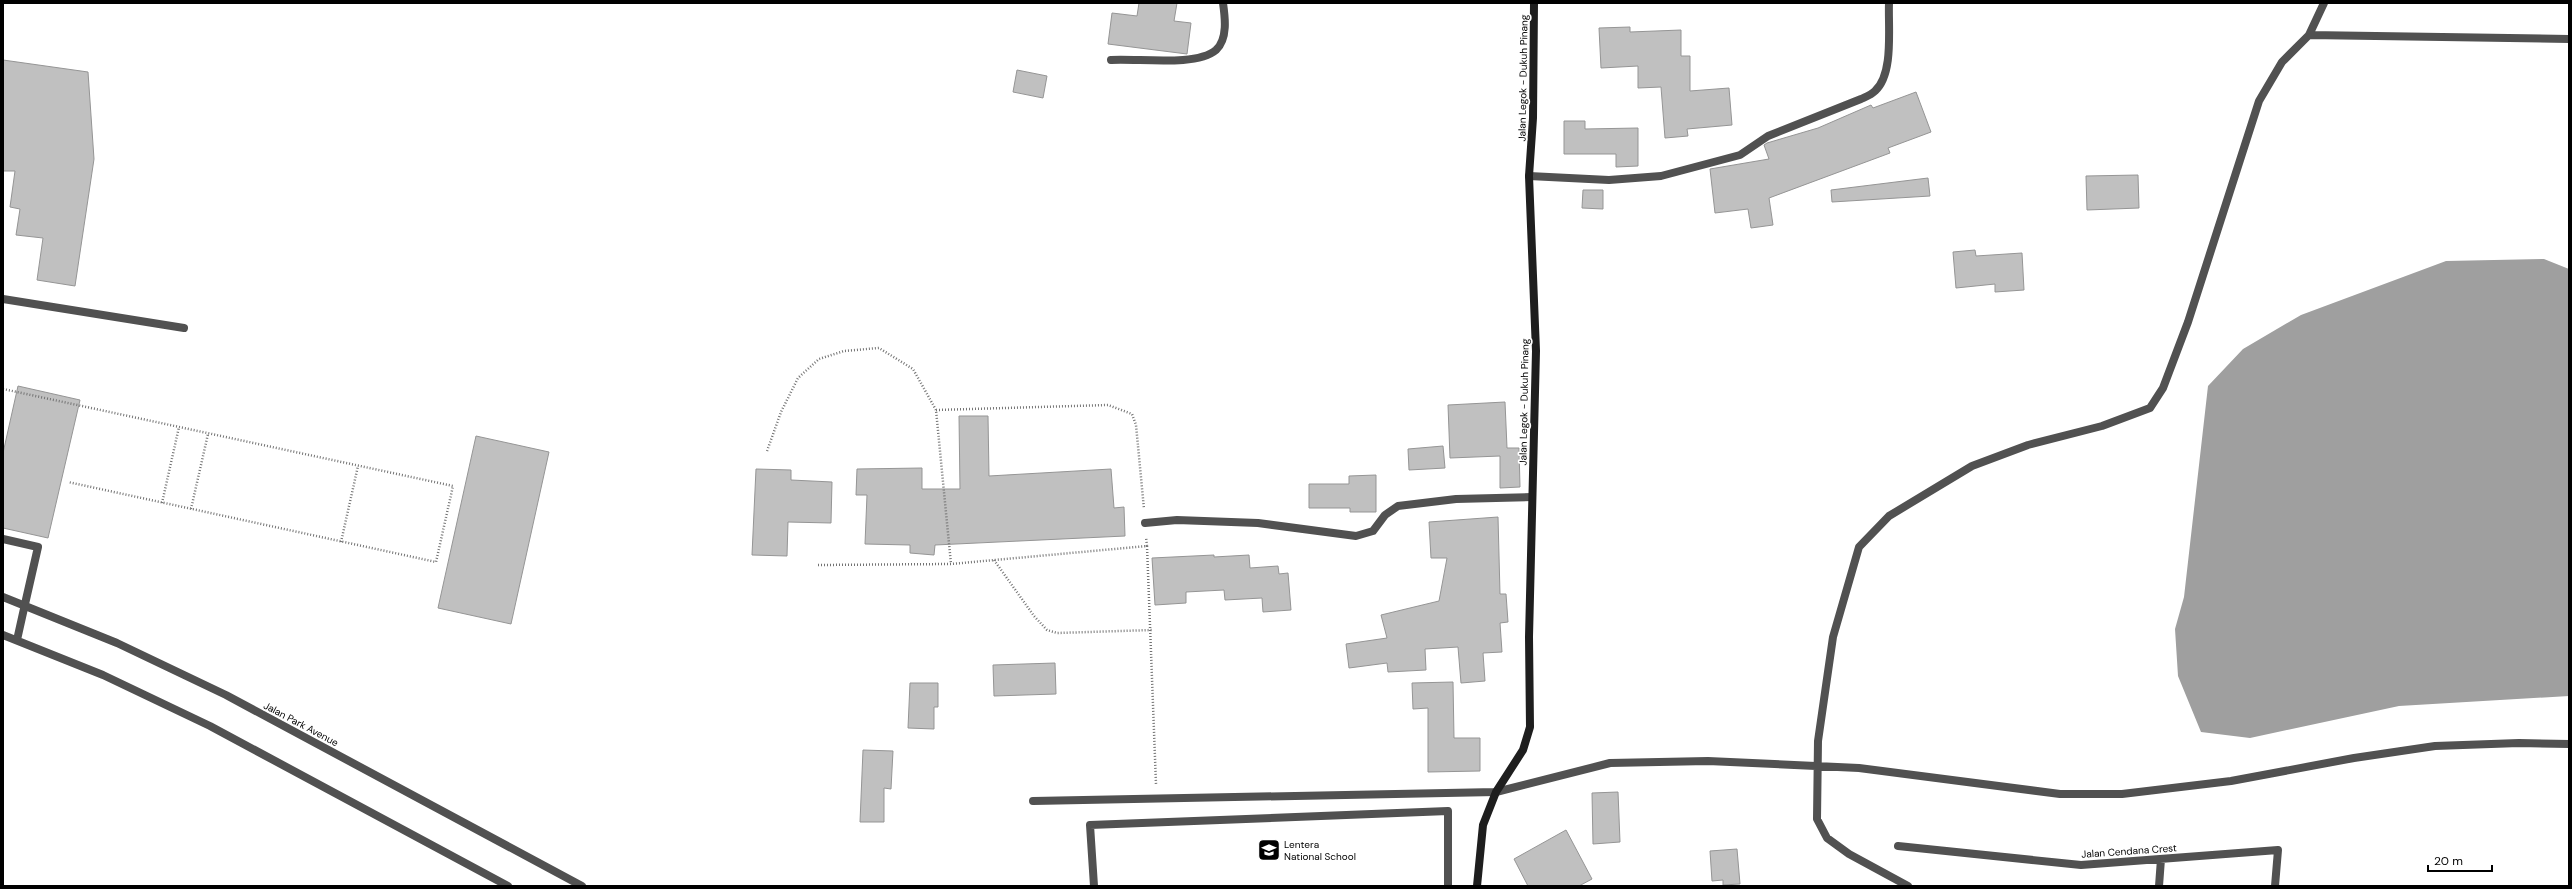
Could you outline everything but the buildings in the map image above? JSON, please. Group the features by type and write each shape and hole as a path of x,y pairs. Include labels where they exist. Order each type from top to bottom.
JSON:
{"street":[{"path":"1111,60 1189,58 1209,54 1217,49 1224,33 1223,3"},
{"name":"Jalan Legok - Dukuh Pinang","path":"1477,886 1483,825 1496,792 1523,750 1530,727 1532,497 1536,351 1529,176 1533,118 1534,3"},
{"path":"1529,176 1610,180 1661,176 1740,155 1768,136 1861,99 1874,92 1883,82 1888,65 1889,3"},
{"path":"1908,886 1849,854 1828,838 1816,819 1816,766 1833,637 1859,547 1874,529 1889,516 1972,466 2028,445 2102,426 2150,408 2163,388 2188,322 2259,101 2282,62 2309,36 2324,3"},
{"path":"2309,36 2569,39"},
{"path":"3,299 184,328"},
{"path":"1145,523 1177,520 1258,523 1356,536 1373,531 1385,515 1398,506 1456,499 1532,497"},
{"path":"3,539 38,547 17,640"},
{"name":"Jalan Park Avenue","path":"3,597 25,604 117,643 226,695 582,886"},
{"path":"3,635 103,675 210,726 508,886"},
{"path":"1033,801 1496,792 1610,763 1708,761 1859,768 2060,794 2122,794 2231,781 2435,746 2519,743 2569,744"},
{"path":"1094,886 1090,825 1448,811 1448,886"},
{"name":"Jalan Cendana Crest","path":"1898,846 2081,865 2278,850 2275,886"},
{"path":"2159,886 2162,859"}],"path":[{"path":"767,451 781,412 798,378 819,359 844,351 879,348 913,368 936,410 951,564"},
{"path":"3,389 453,486 436,562 68,482"},
{"path":"936,410 1108,405 1132,414 1136,424 1147,546 1152,630 1157,798"},
{"path":"162,503 179,427"},
{"path":"191,509 208,434"},
{"path":"341,542 358,466"},
{"path":"818,565 951,564 1147,546"},
{"path":"994,560 1004,577 1047,630 1058,633 1152,630"}],"shaded area":[{"path":"2544,259 2569,269 2569,696 2399,706 2250,738 2201,732 2178,676 2175,629 2184,597 2208,386 2243,349 2301,315 2446,261"}],"place":[{"name":"Lentera National School","path":"1269,850"}]}
